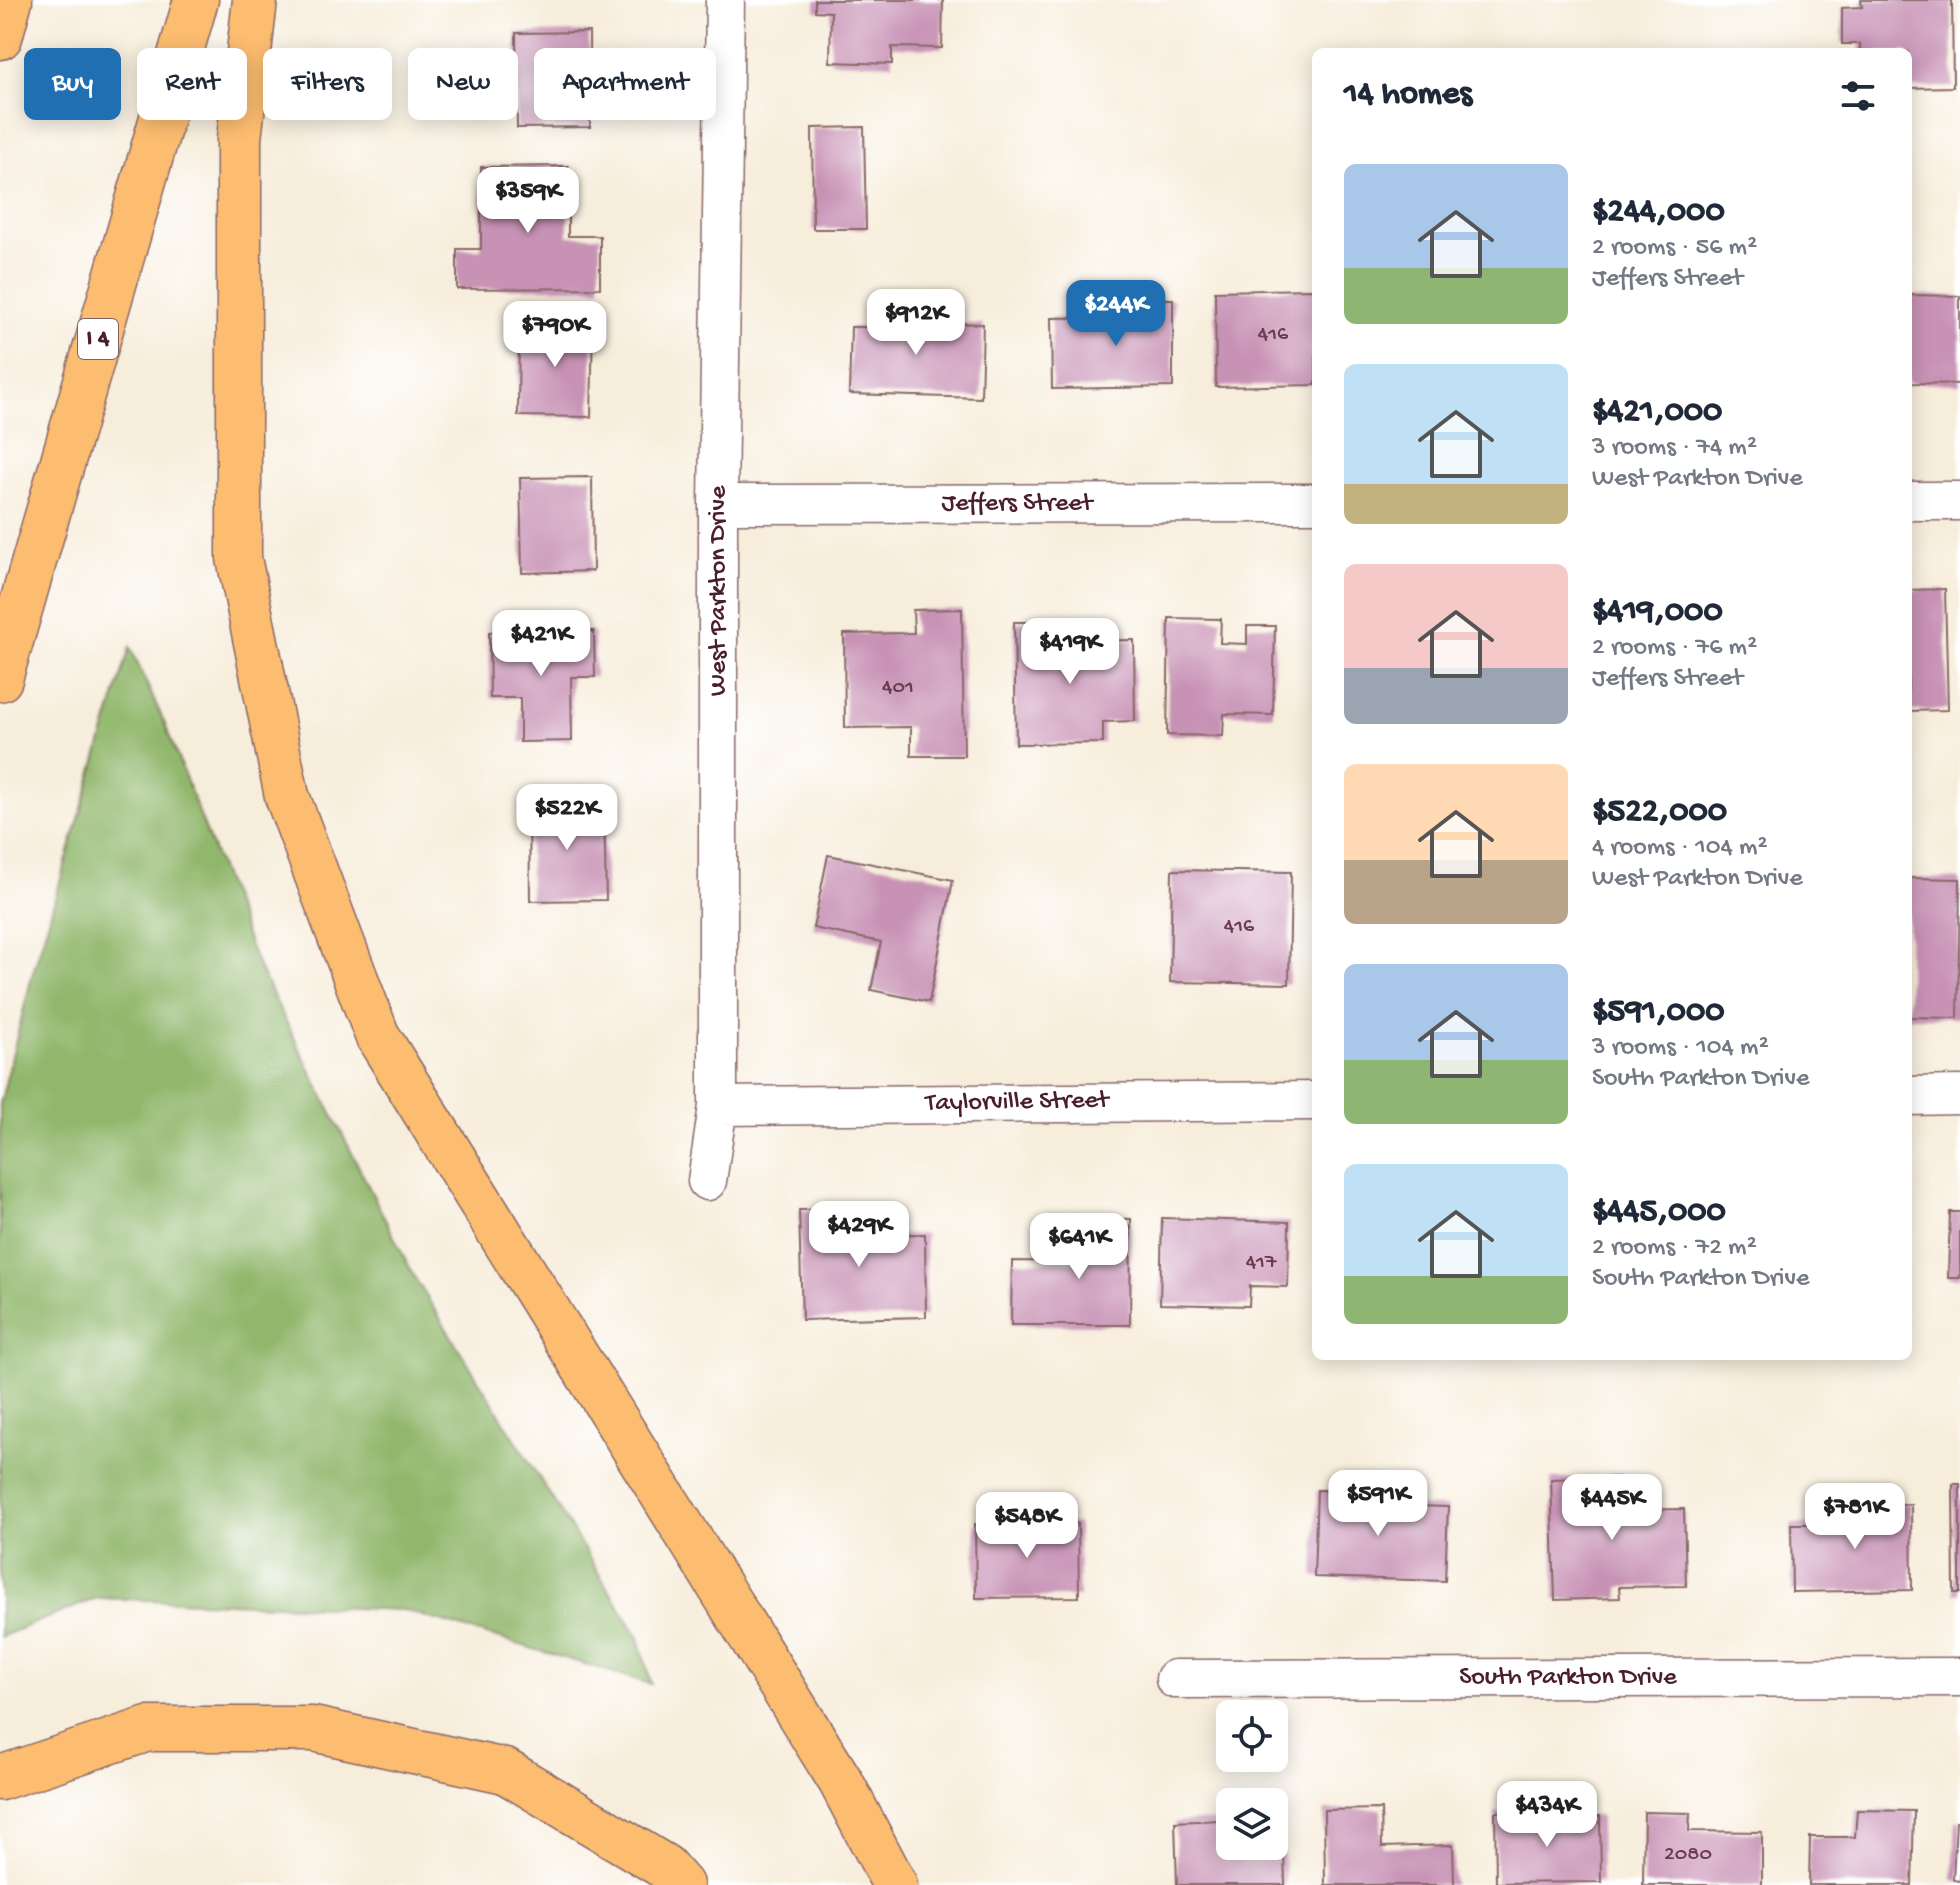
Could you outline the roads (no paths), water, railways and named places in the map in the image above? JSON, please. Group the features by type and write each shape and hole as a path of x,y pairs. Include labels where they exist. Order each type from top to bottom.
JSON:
{"highway":[{"path":"0,37 10,0"},
{"name":"I 4","path":"0,679 196,0"},
{"path":"255,0 239,139 239,558 287,796 377,1035 841,1782 895,1885"},
{"path":"0,1778 148,1729 313,1729 505,1771 665,1867 681,1885"}],"street":[{"name":"West Parkton Drive","path":"707,1181 718,1106 718,504 725,0"},
{"path":"1912,501 1960,501"},
{"name":"Jeffers Street","path":"718,504 1312,503"},
{"path":"1912,1096 1960,1095"},
{"name":"Taylorville Street","path":"718,1106 1312,1101"},
{"name":"South Parkton Drive","path":"1175,1679 1960,1677"}]}
